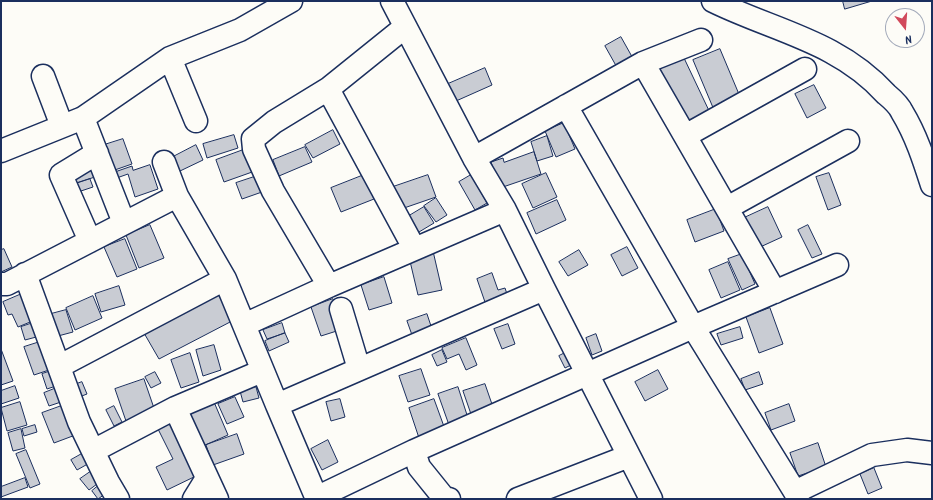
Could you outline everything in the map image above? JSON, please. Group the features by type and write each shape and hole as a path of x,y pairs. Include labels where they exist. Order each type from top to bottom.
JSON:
{"street":[{"path":"1,151 83,118 170,58 240,30 291,1"},
{"path":"392,1 474,158 506,210 544,289 652,499"},
{"path":"713,1 737,5 811,40 846,60 876,83 902,110 919,146 932,185"},
{"path":"329,286 273,192 254,149 253,139 274,122 328,89 405,27"},
{"path":"474,158 643,63 701,40"},
{"path":"170,58 196,120"},
{"path":"643,63 775,292"},
{"path":"685,136 805,69"},
{"path":"43,76 62,126"},
{"path":"328,89 414,248"},
{"path":"566,106 693,327 797,495 872,455 907,450 932,453"},
{"path":"83,118 124,223"},
{"path":"727,208 848,141"},
{"path":"90,240 61,175 97,154"},
{"path":"164,162 177,196 225,279 316,499 414,451 588,375 693,327 837,265"},
{"path":"1,284 7,284 177,196"},
{"path":"244,325 414,248 506,210"},
{"path":"25,274 60,366 79,422 118,499"},
{"path":"60,366 225,279"},
{"path":"276,405 544,289"},
{"path":"341,308 359,369"},
{"path":"94,451 175,408 262,371"},
{"path":"175,408 216,499"},
{"path":"414,451 419,468 444,498 449,499"},
{"path":"518,499 560,491 629,456"},
{"path":"194,499 207,478"}],"building":[{"path":"843,1 872,1 845,9"},
{"path":"621,37 635,62 619,71 605,46"},
{"path":"720,49 741,99 714,110 693,60"},
{"path":"684,58 712,117 688,128 660,69"},
{"path":"485,68 492,85 456,101 448,84"},
{"path":"814,85 826,108 807,118 795,94"},
{"path":"564,123 575,149 556,157 545,131"},
{"path":"333,130 340,144 313,158 305,145"},
{"path":"234,135 238,148 207,158 203,144"},
{"path":"547,136 553,156 537,161 531,142"},
{"path":"123,139 132,164 109,172 101,146"},
{"path":"196,145 203,160 180,171 173,157"},
{"path":"305,147 312,162 279,176 273,160"},
{"path":"246,149 255,171 224,182 216,160"},
{"path":"534,152 541,174 500,188 491,162 503,158 504,162"},
{"path":"150,165 158,189 135,197 128,174 111,180 109,174 132,166 133,170"},
{"path":"95,168 98,176 70,185 68,177"},
{"path":"546,173 557,197 533,208 522,184"},
{"path":"829,173 841,205 828,210 816,177"},
{"path":"364,175 374,199 341,212 331,188"},
{"path":"428,175 436,197 404,208 402,202 396,205 390,188"},
{"path":"471,175 487,203 475,210 459,182"},
{"path":"257,176 262,192 242,199 236,183"},
{"path":"90,179 93,187 75,193 72,185"},
{"path":"436,198 447,215 436,222 424,206"},
{"path":"557,200 566,220 536,234 527,213"},
{"path":"424,207 434,223 414,235 404,219"},
{"path":"768,207 782,237 758,248 744,218"},
{"path":"716,209 724,231 695,242 687,220"},
{"path":"150,225 164,258 139,268 126,235"},
{"path":"808,225 822,254 812,258 798,230"},
{"path":"125,239 137,269 117,277 104,247"},
{"path":"627,247 638,268 622,276 611,255"},
{"path":"4,249 12,267 1,272 1,250"},
{"path":"579,250 588,265 568,276 559,262"},
{"path":"433,251 442,290 418,295 409,257"},
{"path":"742,254 755,284 742,290 728,259"},
{"path":"728,262 740,290 721,298 709,270"},
{"path":"492,273 498,290 505,288 508,297 486,305 477,279"},
{"path":"384,277 392,303 369,310 361,285"},
{"path":"119,286 125,305 101,312 95,294"},
{"path":"24,293 35,320 18,327 12,314 8,315 3,302"},
{"path":"218,294 232,321 159,359 144,333"},
{"path":"93,296 102,318 75,330 66,308"},
{"path":"333,299 343,329 321,336 311,307"},
{"path":"770,308 783,344 759,353 746,317"},
{"path":"66,310 73,332 58,336 51,314"},
{"path":"427,314 432,329 412,335 407,321"},
{"path":"36,322 40,336 25,340 21,327"},
{"path":"282,323 285,333 267,339 263,330"},
{"path":"508,324 515,344 502,349 494,329"},
{"path":"740,327 743,338 721,345 717,334"},
{"path":"285,333 289,342 269,351 265,341"},
{"path":"596,334 602,351 592,355 586,338"},
{"path":"466,338 477,365 466,370 459,354 447,359 442,348"},
{"path":"43,341 52,369 34,375 24,347"},
{"path":"214,345 221,370 203,376 196,350"},
{"path":"1,349 13,381 1,385"},
{"path":"442,350 447,362 437,366 432,355"},
{"path":"567,352 573,364 565,368 559,356"},
{"path":"190,353 199,382 181,388 171,360"},
{"path":"421,369 430,395 408,402 399,376"},
{"path":"54,370 59,385 47,389 42,374"},
{"path":"658,370 668,389 645,401 635,382"},
{"path":"155,372 161,383 151,388 145,377"},
{"path":"759,372 763,384 745,390 741,379"},
{"path":"144,379 156,414 127,424 115,389"},
{"path":"82,382 87,394 74,399 69,387"},
{"path":"485,384 494,410 472,417 463,391"},
{"path":"15,386 19,398 1,404 1,391"},
{"path":"59,387 64,401 49,406 44,393"},
{"path":"256,387 259,398 243,402 240,391"},
{"path":"458,387 468,418 449,425 438,394"},
{"path":"235,397 244,417 227,424 218,404"},
{"path":"340,399 345,417 331,421 326,402"},
{"path":"434,399 446,432 420,441 409,408"},
{"path":"20,402 27,425 7,431 1,408"},
{"path":"214,402 228,435 203,446 189,413"},
{"path":"67,404 78,434 54,443 42,413"},
{"path":"789,404 795,421 771,430 765,413"},
{"path":"114,406 122,422 114,426 106,410"},
{"path":"170,423 196,476 167,490 156,467 173,459 158,429"},
{"path":"35,425 37,432 24,436 22,429"},
{"path":"21,429 25,448 13,451 8,433"},
{"path":"237,434 244,454 213,465 206,445"},
{"path":"328,440 338,462 322,470 311,449"},
{"path":"818,443 826,467 798,476 790,453"},
{"path":"26,450 40,484 30,488 16,454"},
{"path":"87,451 93,461 77,470 71,460"},
{"path":"874,468 882,488 868,494 860,474"},
{"path":"93,470 101,481 89,490 80,479"},
{"path":"25,478 28,487 1,497 1,487"},
{"path":"103,482 109,491 98,499 92,491"}]}
